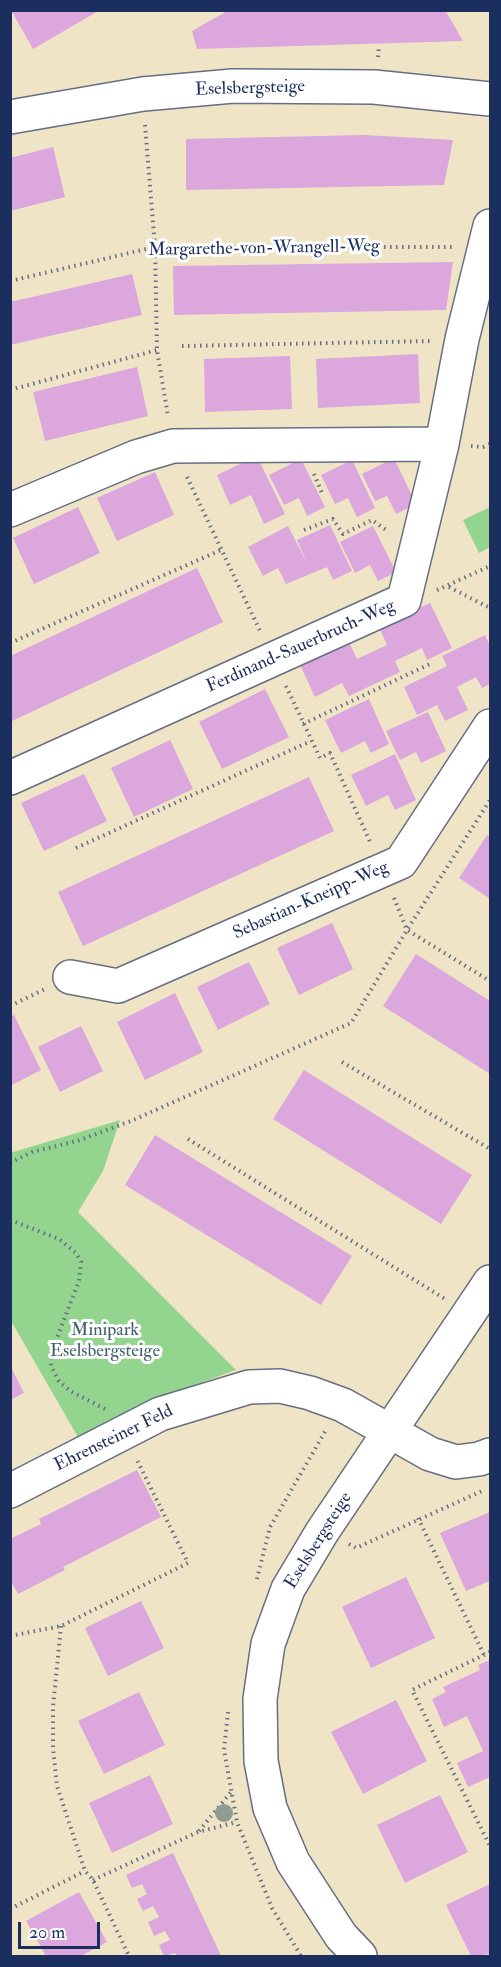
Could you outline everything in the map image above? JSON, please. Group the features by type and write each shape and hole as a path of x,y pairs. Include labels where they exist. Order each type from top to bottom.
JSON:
{"street":[{"name":"Eselsbergsteige","path":"10,117 143,94 232,86 374,87 490,99"},
{"name":"Ferdinand-Sauerbruch-Weg","path":"10,778 404,600 442,444 462,339 488,236"},
{"path":"10,510 136,457 173,446 442,444"},
{"name":"Sebastian-Kneipp-Weg","path":"70,977 118,986 400,862 490,726"},
{"name":"Eselsbergsteige","path":"360,1956 341,1936 293,1862 270,1808 261,1761 260,1699 268,1644 288,1589 322,1532 490,1282"},
{"name":"Ehrensteiner Feld","path":"10,1491 160,1414 249,1387 280,1386 310,1393 343,1405 430,1454 456,1462 490,1455"}],"path":[{"path":"143,94 155,247 157,350 173,446 311,741 320,758 330,753 383,870 407,930 490,981"},
{"name":"Margarethe-von-Wrangell-Weg","path":"10,281 155,247 488,236"},
{"path":"183,346 462,339"},
{"path":"10,390 157,350"},
{"path":"304,530 333,519 343,534 372,520 416,552"},
{"path":"10,644 221,550"},
{"path":"404,600 448,586 490,566"},
{"path":"448,586 490,609"},
{"path":"303,724 430,664"},
{"path":"76,848 311,741"},
{"path":"10,1163 32,1152 77,1141 130,1121 351,1023 407,930 490,802"},
{"path":"10,1006 70,977"},
{"path":"342,1062 490,1149"},
{"path":"189,1139 469,1314"},
{"path":"10,1220 59,1239 76,1252 81,1262 79,1281 51,1353 51,1366 59,1381 70,1391 99,1404 112,1414 123,1431 188,1563 61,1626 10,1636"},
{"path":"356,1548 418,1517 490,1487"},
{"path":"418,1517 484,1655"},
{"path":"61,1626 53,1707 53,1748 57,1786 85,1871 93,1881 129,1956"},
{"path":"490,1652 412,1690 490,1846"},
{"path":"198,1832 231,1792"},
{"path":"93,1881 117,1867 198,1832 237,1822"},
{"path":"10,1909 85,1871"}],"green space":[{"path":"490,507 490,547 479,553 463,520"},
{"name":"Minipark Eselsbergsteige","path":"120,1120 103,1171 78,1212 236,1370 156,1399 78,1437 11,1321 10,1153"}],"building":[{"path":"11,10 100,10 33,49"},
{"path":"229,10 445,10 463,41 197,49 192,31"},
{"path":"364,135 453,140 444,185 186,190 186,139"},
{"path":"53,147 65,197 10,211 10,158"},
{"path":"453,262 446,310 174,315 173,266"},
{"path":"132,274 142,315 10,345 10,302"},
{"path":"418,354 420,403 318,408 316,359"},
{"path":"290,356 292,409 205,412 204,359"},
{"path":"137,367 148,416 45,441 33,392"},
{"path":"257,456 285,514 264,524 251,495 230,505 217,475"},
{"path":"394,458 416,504 396,514 387,496 375,501 362,474"},
{"path":"301,459 325,507 307,516 299,498 284,505 269,475"},
{"path":"352,460 375,508 357,517 348,498 335,504 321,475"},
{"path":"155,472 174,515 117,541 97,498"},
{"path":"78,507 100,553 34,584 13,538"},
{"path":"330,525 352,571 333,580 327,567 286,584 278,568 263,576 248,547 288,526 307,563 297,540"},
{"path":"373,526 396,572 378,581 370,565 355,573 340,542"},
{"path":"197,568 223,622 10,722 10,656"},
{"path":"430,603 452,648 427,660 422,648 395,661 400,672 349,696 342,683 315,697 300,665 349,642 357,659 387,645 379,627"},
{"path":"485,635 490,646 490,684 482,688 476,677 457,687 468,710 445,721 437,705 417,715 404,687 447,666 442,656"},
{"path":"265,689 289,737 222,769 199,722"},
{"path":"369,699 389,744 371,753 365,741 341,753 325,720"},
{"path":"428,712 446,751 421,763 416,752 400,760 386,731"},
{"path":"170,740 193,789 134,817 111,768"},
{"path":"395,754 416,800 395,810 388,795 366,806 351,775"},
{"path":"84,774 107,821 44,851 21,803"},
{"path":"309,777 334,831 83,946 58,892"},
{"path":"487,835 490,837 490,899 459,878"},
{"path":"332,923 353,969 299,995 277,948"},
{"path":"416,954 490,1001 490,1074 383,1006"},
{"path":"249,962 270,1004 218,1030 197,987"},
{"path":"175,993 203,1052 145,1080 117,1022"},
{"path":"14,1015 41,1070 10,1086 10,1017"},
{"path":"81,1026 103,1071 60,1092 38,1047"},
{"path":"304,1070 472,1175 441,1224 273,1119"},
{"path":"155,1135 352,1256 321,1305 125,1185"},
{"path":"10,1365 24,1393 10,1400"},
{"path":"137,1470 161,1517 63,1567 65,1570 18,1594 10,1580 10,1539 41,1524 39,1519"},
{"path":"490,1512 490,1581 466,1591 440,1533"},
{"path":"406,1577 435,1638 371,1668 342,1607"},
{"path":"141,1601 164,1648 108,1676 85,1628"},
{"path":"490,1660 490,1777 468,1787 457,1763 483,1751 467,1716 444,1727 432,1699 446,1692 443,1687 480,1670 478,1665"},
{"path":"139,1692 165,1745 104,1774 78,1721"},
{"path":"396,1700 427,1761 363,1794 331,1732"},
{"path":"150,1775 173,1824 112,1853 89,1803"},
{"path":"440,1795 468,1852 405,1883 377,1825"},
{"path":"173,1853 221,1956 177,1956 175,1953 164,1956 159,1945 170,1940 165,1931 154,1936 148,1922 159,1917 153,1906 143,1911 137,1899 147,1894 142,1884 132,1888 126,1875"},
{"path":"490,1884 490,1954 471,1956 446,1905"},
{"path":"79,1892 107,1942 81,1956 46,1956 26,1921"}]}
